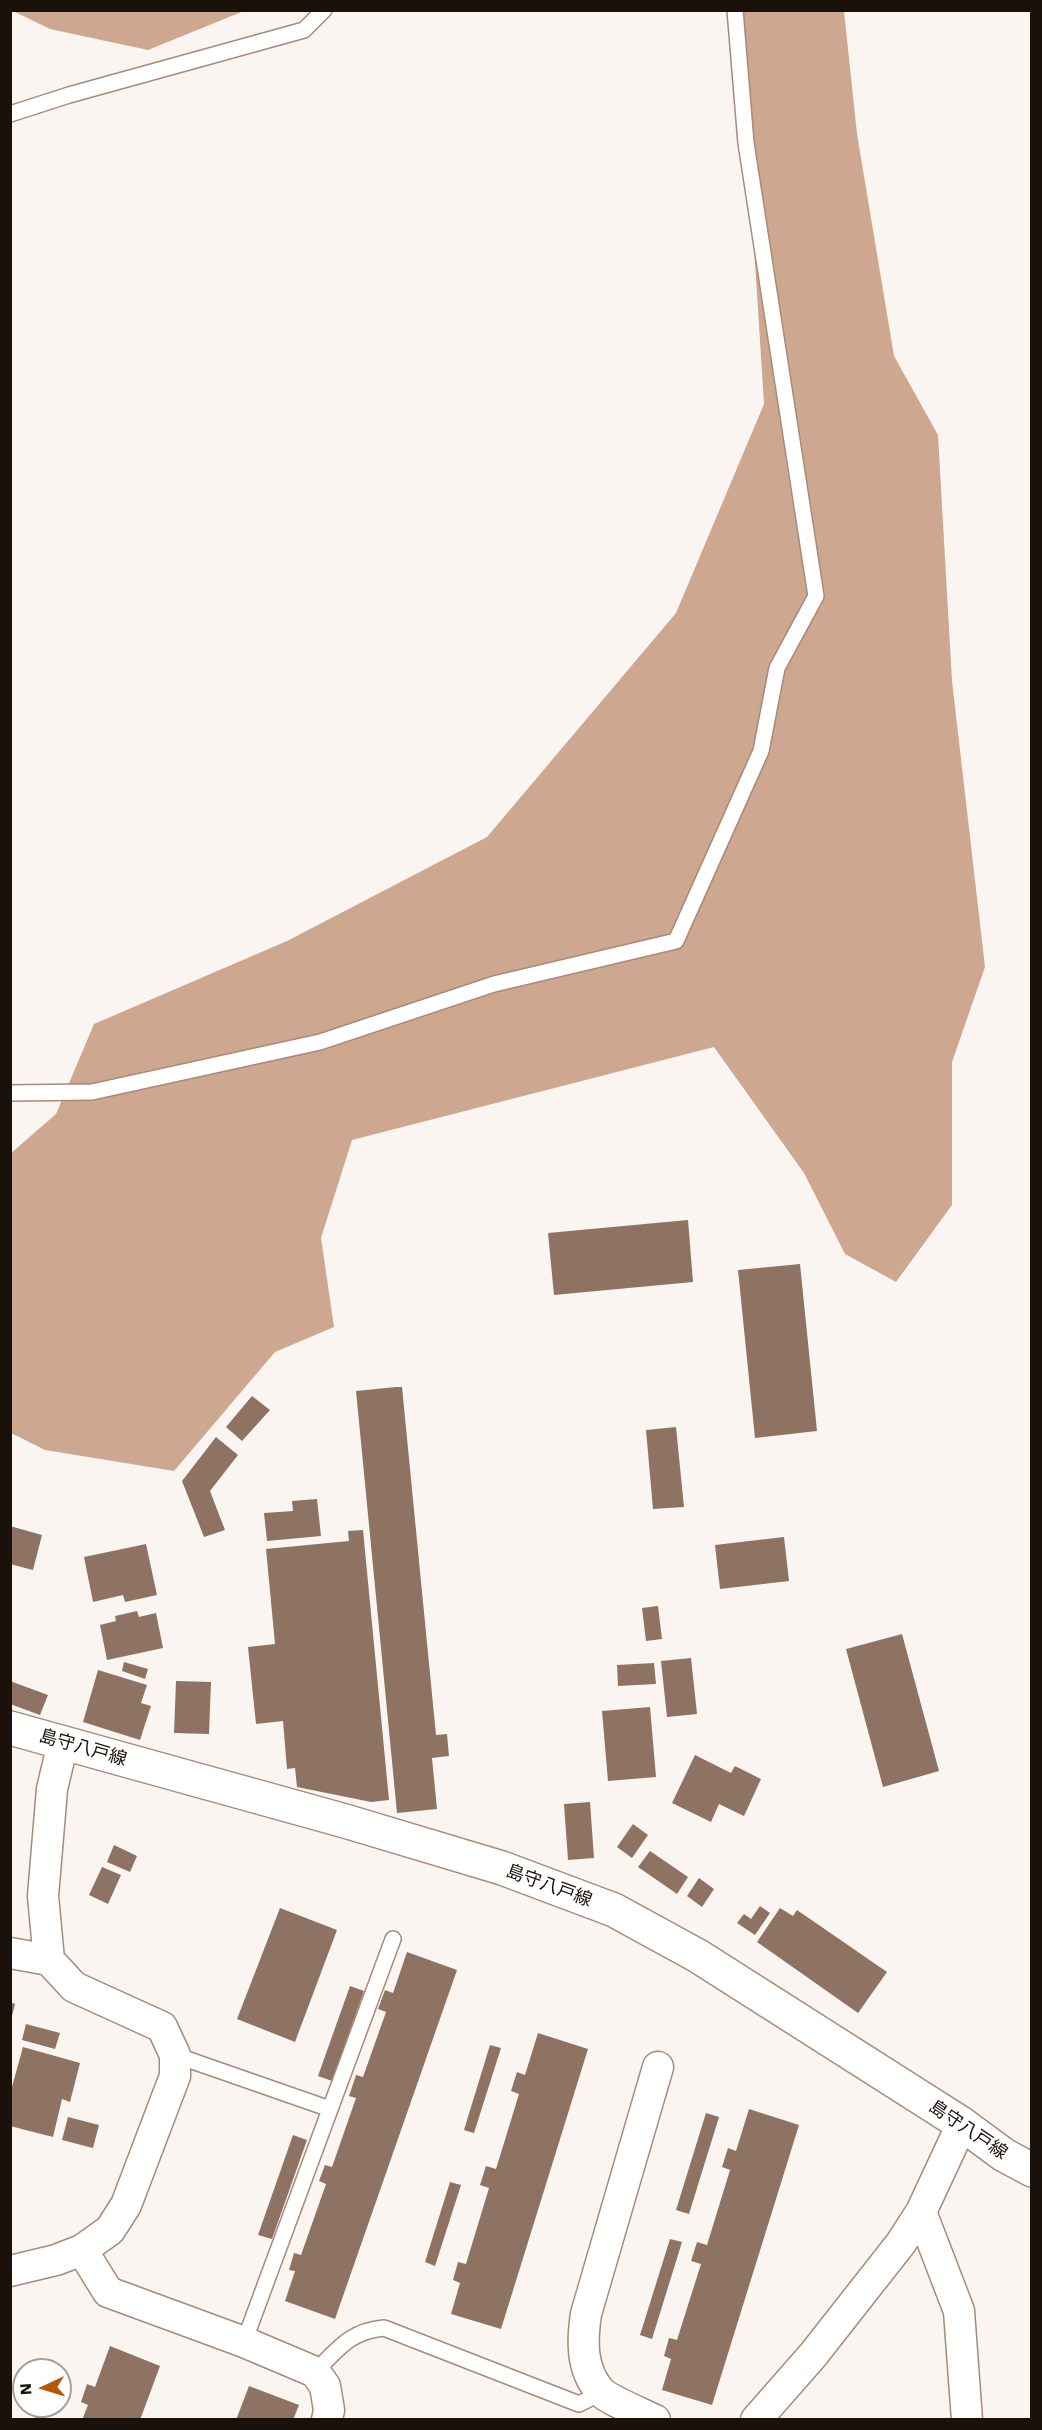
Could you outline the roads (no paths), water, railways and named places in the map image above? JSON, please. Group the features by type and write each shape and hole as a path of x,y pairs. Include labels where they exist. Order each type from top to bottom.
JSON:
{"main road":[{"name":"島守八戸線","path":"10,1728 502,1868 614,1910 698,1956 1018,2162"}],"street":[{"path":"49,1960 43,1896 52,1789 63,1743"},
{"path":"10,1953 49,1960 74,1987 162,2027 175,2055 175,2076 126,2205 110,2230 82,2250 56,2260 10,2271"},
{"path":"655,2420 601,2392 587,2369 582,2343 586,2314 658,2067"},
{"path":"756,2420 813,2355 900,2243 921,2212 962,2124"},
{"path":"921,2212 958,2311 967,2420"},
{"path":"82,2250 108,2292 244,2342 315,2372 326,2386 329,2410 327,2420"}],"lane":[{"path":"10,114 69,95 304,30 324,10"},
{"path":"10,1093 92,1092 320,1042 495,984 676,941 761,751 777,668 816,596 746,143 735,10"},
{"path":"244,2342 393,1939"},
{"path":"175,2055 330,2109"},
{"path":"315,2372 357,2333 384,2328 579,2404 601,2392"}]}
